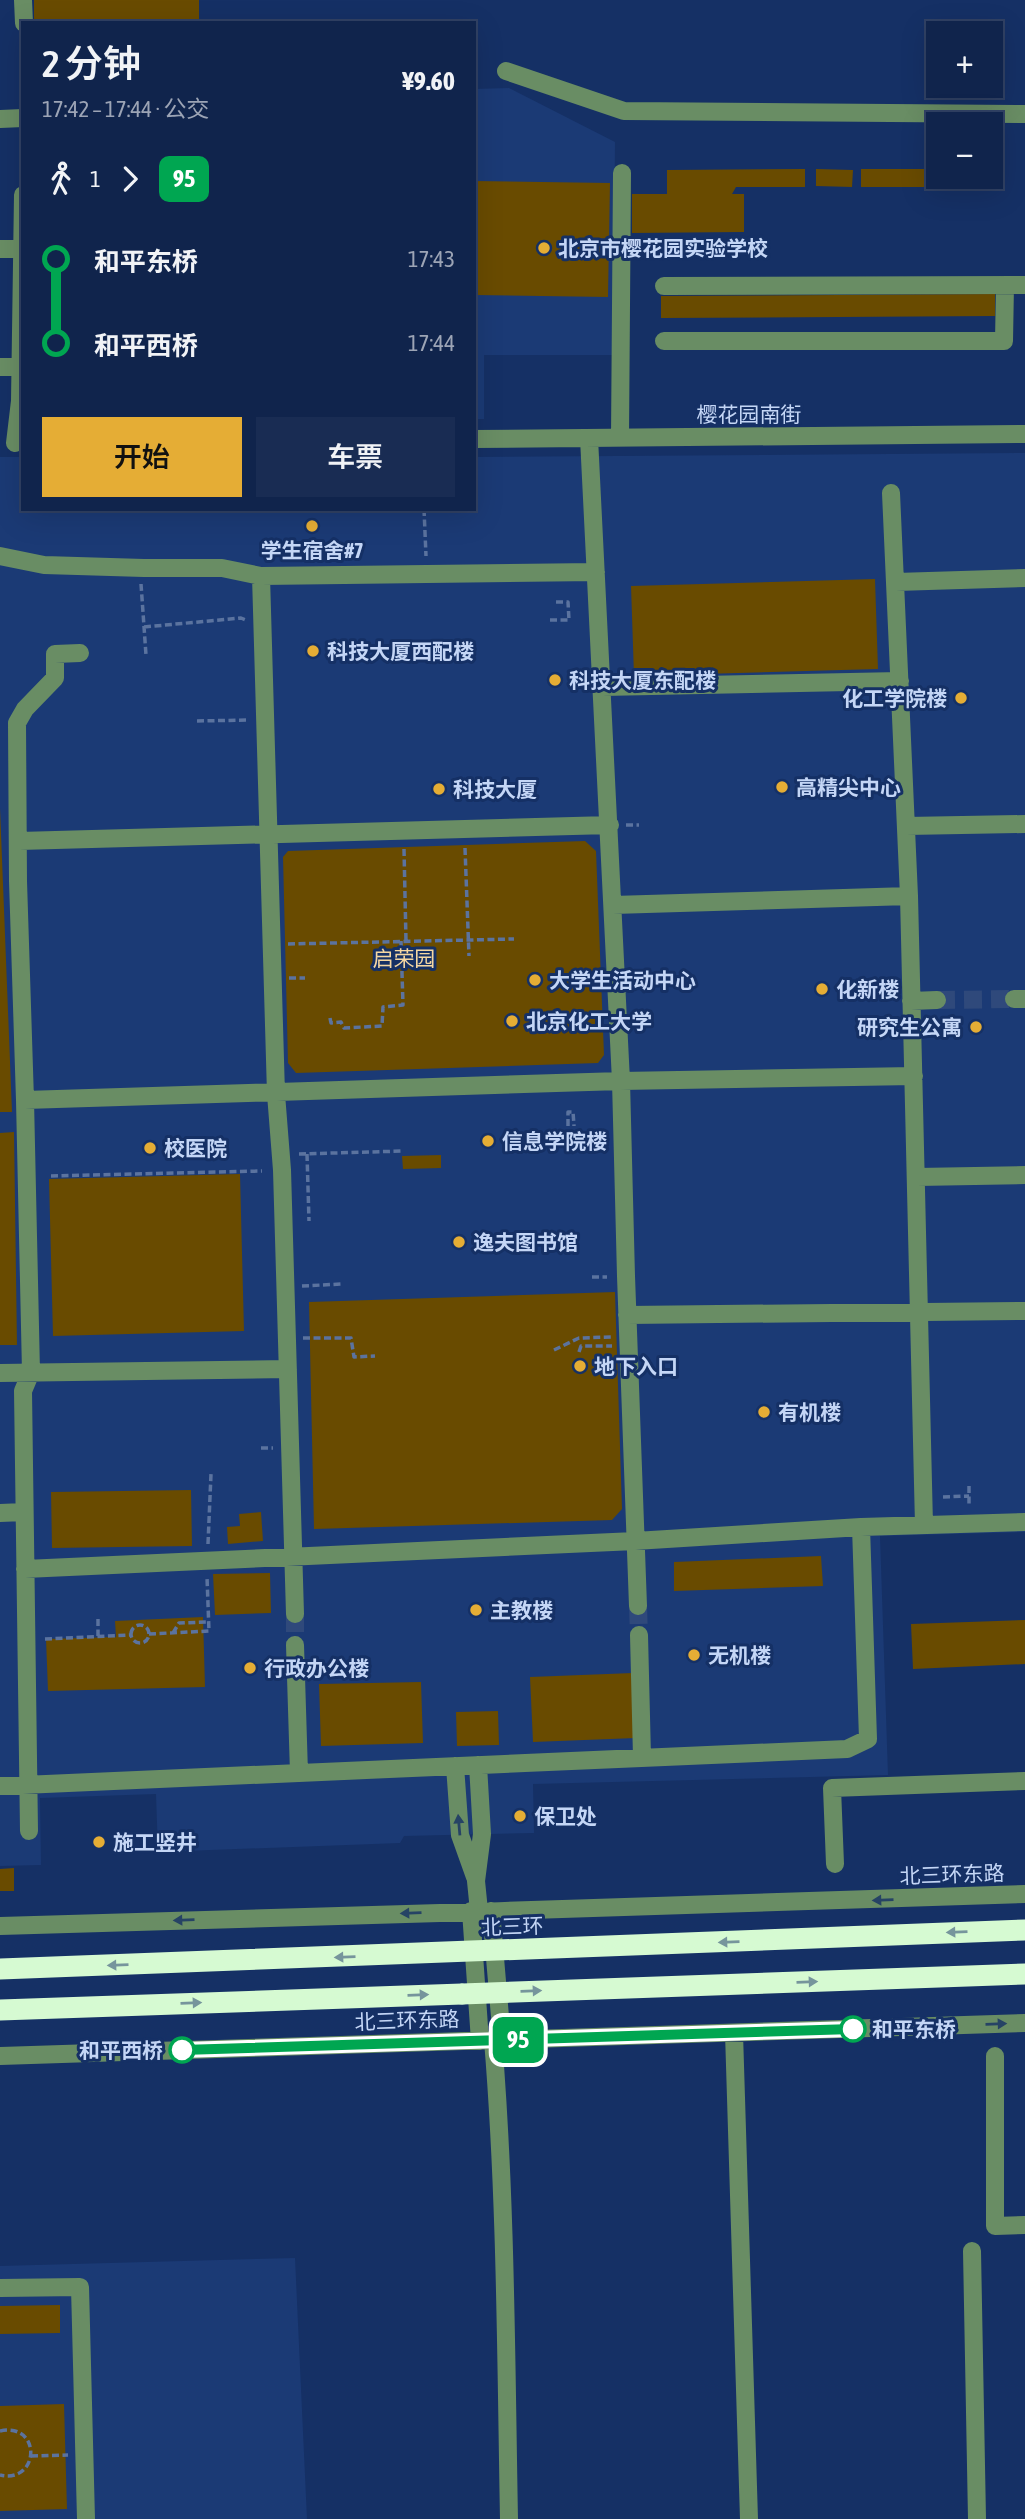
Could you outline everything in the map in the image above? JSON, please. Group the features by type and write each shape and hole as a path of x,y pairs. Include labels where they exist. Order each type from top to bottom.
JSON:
{"highway":[{"name":"北三环","path":"0,1969 1025,1930"},
{"path":"0,2010 1025,1974"}],"street":[{"path":"23,0 24,21"},
{"path":"506,71 624,111 1025,114"},
{"path":"0,119 21,118"},
{"path":"620,438 622,173"},
{"path":"0,249 21,249"},
{"path":"664,341 1004,341 1005,285"},
{"path":"664,286 1025,285"},
{"path":"13,443 20,367 21,308"},
{"path":"0,367 20,367"},
{"name":"樱花园南街","path":"476,439 1025,435"},
{"path":"589,438 621,1081 638,1606"},
{"path":"891,493 909,896 924,1525"},
{"path":"0,556 44,565 222,568 261,576 596,572"},
{"path":"261,576 295,1614"},
{"path":"896,582 1025,578"},
{"path":"29,1831 23,1391 31,1372 16,723 25,709 54,678 55,653 80,653"},
{"path":"603,687 900,681"},
{"path":"906,826 1025,824"},
{"path":"19,841 610,825"},
{"path":"613,905 909,896"},
{"path":"911,1001 937,1000"},
{"path":"25,1100 621,1081 914,1076"},
{"path":"917,1177 1025,1175"},
{"path":"627,1315 1025,1311"},
{"path":"0,1373 288,1369"},
{"path":"0,1513 24,1512"},
{"path":"25,1569 207,1564 293,1555 1025,1521"},
{"path":"0,1786 847,1749 868,1739 861,1527"},
{"path":"639,1634 642,1757"},
{"path":"295,1645 299,1773"},
{"path":"476,1881 482,1834 478,1765"},
{"path":"455,1766 460,1835 476,1881 480,1911 498,2101 506,2298 509,2519"},
{"path":"835,1864 832,1788 1025,1781"},
{"name":"北三环东路","path":"0,1926 682,1907 1025,1894"},
{"name":"北三环东路","path":"0,2056 1025,2023"},
{"path":"734,2033 749,2519"},
{"path":"995,2056 995,2226 1025,2225"},
{"path":"972,2251 977,2519"},
{"path":"0,2288 80,2287 86,2519"}],"path":[{"path":"424,511 427,575"},
{"path":"144,568 140,587 146,655"},
{"path":"550,620 569,620 568,602 553,603"},
{"path":"144,627 241,618 263,626"},
{"path":"197,721 266,720"},
{"path":"465,839 469,956"},
{"path":"330,1018 331,1023 341,1022 344,1027 382,1026 383,1007 403,1005 404,841"},
{"path":"272,944 514,939"},
{"path":"297,1154 403,1151"},
{"path":"307,1154 309,1222"},
{"path":"51,1175 282,1170"},
{"path":"286,1286 342,1284"},
{"path":"287,1338 351,1338 354,1357 375,1356"},
{"path":"554,1350 579,1338 628,1341"},
{"path":"579,1352 580,1346 628,1341"},
{"path":"149,1634 209,1631 207,1564 211,1474"},
{"path":"923,1497 969,1496 969,1486"},
{"path":"98,1619 98,1636"},
{"path":"173,1633 179,1623 209,1622"},
{"path":"139,1624 147,1628 149,1634 141,1643 133,1640 130,1634 139,1624"},
{"path":"26,1639 130,1634"},
{"path":"0,2431 15,2430 22,2434 28,2440 31,2456 19,2473 0,2475"},
{"path":"31,2456 85,2454"}],"shaded area":[{"name":"北京市樱花园实验学校","path":"509,88 615,142 613,355 484,355 484,419 476,419 476,89"},
{"name":"北京化工大学","path":"1025,453 1025,1532 880,1536 888,1775 533,1784 534,1833 404,1836 400,1843 158,1852 156,1794 40,1798 41,1865 0,1866 0,457 21,457 21,511 476,511 476,457"},
{"path":"295,2258 307,2519 0,2519 0,2266"}],"green space":[{"path":"34,0 199,0 199,21 34,21"},
{"path":"805,169 805,187 736,187 732,194 744,194 744,232 632,233 632,194 667,194 667,170"},
{"path":"816,169 853,170 852,187 816,186"},
{"path":"861,169 926,169 926,187 861,187"},
{"path":"476,181 610,183 608,297 476,295"},
{"path":"995,294 995,316 661,318 661,296"},
{"path":"875,579 878,669 634,676 631,586"},
{"path":"0,808 12,1112 0,1112"},
{"name":"启荣园","path":"585,841 596,851 604,1055 598,1063 296,1073 288,1063 283,857 288,851"},
{"path":"14,1132 17,1345 0,1345 0,1133"},
{"path":"441,1155 441,1168 403,1169 402,1156"},
{"path":"240,1174 244,1331 53,1336 49,1179"},
{"path":"615,1292 622,1509 612,1520 314,1529 309,1302"},
{"path":"191,1490 192,1546 52,1548 51,1492"},
{"path":"261,1512 263,1541 228,1544 227,1527 240,1526 239,1514"},
{"path":"821,1556 823,1586 674,1591 674,1562"},
{"path":"270,1573 271,1613 215,1615 213,1574"},
{"path":"203,1617 205,1687 48,1691 46,1639 116,1637 115,1621"},
{"path":"1025,1620 1025,1664 913,1669 911,1624"},
{"path":"633,1673 636,1738 533,1742 530,1677"},
{"path":"421,1682 423,1743 321,1746 319,1684"},
{"path":"498,1711 499,1745 457,1746 456,1712"},
{"path":"14,1868 14,1891 0,1891 0,1869"},
{"path":"60,2305 60,2333 0,2334 0,2306"},
{"path":"64,2404 67,2509 0,2511 0,2406"}],"tunnel":[{"path":"937,1000 1014,999"},
{"path":"638,1606 639,1635"},
{"path":"295,1614 295,1645"}],"bus line":[{"name":"95","path":"182,2050 853,2029"}],"place":[{"name":"北京市樱花园实验学校","path":"544,248"},
{"name":"学生宿舍#7","path":"312,526"},
{"name":"科技大厦西配楼","path":"313,651"},
{"name":"科技大厦东配楼","path":"555,680"},
{"name":"化工学院楼","path":"961,698"},
{"name":"高精尖中心","path":"782,787"},
{"name":"科技大厦","path":"439,789"},
{"name":"大学生活动中心","path":"535,980"},
{"name":"化新楼","path":"822,989"},
{"name":"北京化工大学","path":"512,1021"},
{"name":"研究生公寓","path":"976,1027"},
{"name":"信息学院楼","path":"488,1141"},
{"name":"校医院","path":"150,1148"},
{"name":"逸夫图书馆","path":"459,1242"},
{"name":"地下入口","path":"580,1366"},
{"name":"有机楼","path":"764,1412"},
{"name":"主教楼","path":"476,1610"},
{"name":"无机楼","path":"694,1655"},
{"name":"行政办公楼","path":"250,1668"},
{"name":"保卫处","path":"520,1816"},
{"name":"施工竖井","path":"99,1842"},
{"name":"和平东桥","path":"853,2029"},
{"name":"和平西桥","path":"182,2050"}]}
